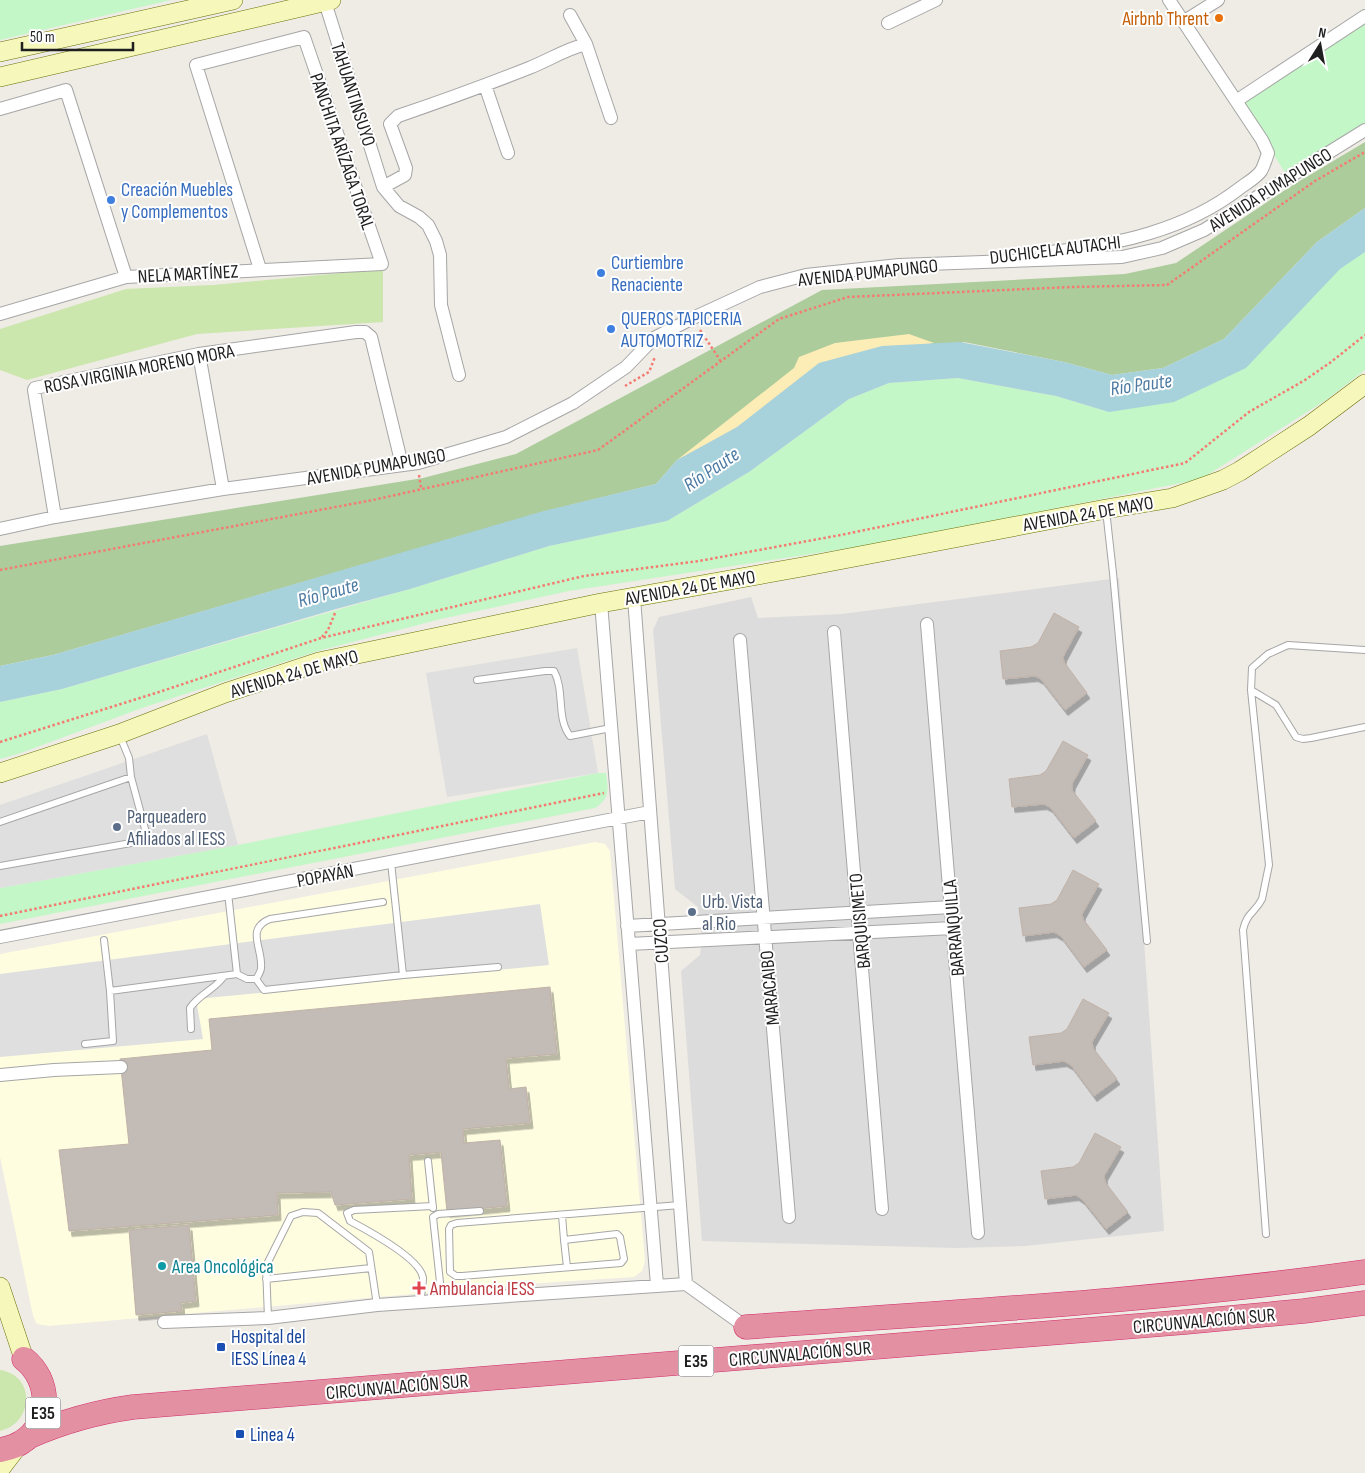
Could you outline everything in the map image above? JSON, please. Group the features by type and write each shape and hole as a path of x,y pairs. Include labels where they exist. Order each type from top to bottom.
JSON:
{"highway":[{"name":"CIRCUNVALACIÓN SUR","path":"746,1327 1064,1304 1262,1285 1365,1272"},
{"name":"CIRCUNVALACIÓN SUR","path":"17,1443 56,1424 87,1415 133,1408 1186,1322 1304,1311 1365,1303"},
{"name":"E35","path":"17,1443 41,1419 45,1400 44,1386 38,1374 24,1359"}],"main road":[{"path":"0,52 233,0"},
{"path":"0,77 328,1"},
{"name":"AVENIDA 24 DE MAYO","path":"0,773 119,734 224,693 319,662 600,603 1172,498 1223,480 1309,426 1365,384"},
{"path":"0,1287 24,1359"},
{"path":"0,1469 17,1443"}],"street":[{"path":"888,23 936,0"},
{"name":"DUCHICELA AUTACHI","path":"899,265 1093,248 1134,238 1169,227 1218,204 1261,172 1268,153 1262,140 1169,0"},
{"path":"1183,22 1218,0"},
{"name":"TAHUANTINSUYO","path":"328,1 383,187"},
{"path":"570,15 586,44 611,118"},
{"path":"1236,101 1365,16"},
{"name":"PANCHITA ARÍZAGA TORAL","path":"260,270 196,65 304,37 382,264"},
{"path":"459,375 441,305 440,255 436,241 428,225 419,217 399,206 383,187 406,175 406,168 390,124 398,116 485,86 535,66 571,48 586,44"},
{"path":"485,86 508,153"},
{"path":"0,109 66,90 126,277"},
{"name":"AVENIDA PUMAPUNGO","path":"0,529 55,517 223,489 418,463 506,437 573,403 626,367 654,338 694,317 760,287 806,275 899,265 1122,257 1162,248 1204,230 1365,130"},
{"name":"NELA MARTÍNEZ","path":"0,314 126,277 382,264"},
{"name":"ROSA VIRGINIA MORENO MORA","path":"55,517 35,388 199,354 365,332 371,337 402,465"},
{"path":"199,354 223,489"},
{"name":"CUZCO","path":"634,598 686,1284"},
{"name":"CUZCO","path":"600,603 657,1285"},
{"name":"BARRANQUILLA","path":"927,624 978,1233"},
{"name":"BARQUISIMETO","path":"834,632 882,1209"},
{"name":"MARACAIBO","path":"740,640 789,1218"},
{"name":"POPAYÁN","path":"0,937 650,812"},
{"path":"627,926 951,907"},
{"path":"629,944 953,928"},
{"path":"0,1075 54,1070 121,1068"},
{"path":"164,1322 268,1318 377,1305 686,1284 746,1327"}],"lane":[{"path":"1106,509 1148,941"},
{"path":"1266,1234 1243,930 1249,914 1260,904 1262,899 1269,865 1251,690 1252,668 1268,654 1288,645 1365,650"},
{"path":"477,680 554,671 559,680 564,728 570,736 611,728"},
{"path":"1251,690 1276,705 1296,737 1303,739 1312,738 1365,727"},
{"path":"0,866 148,840 131,777 128,758 119,734"},
{"path":"0,822 131,777"},
{"path":"390,862 403,975"},
{"path":"228,893 236,974"},
{"path":"256,979 262,969 257,929 261,922 270,919 383,902"},
{"path":"85,1044 113,1041 104,940"},
{"path":"256,979 264,990 498,967"},
{"path":"110,991 236,974 246,979 256,979"},
{"path":"191,1029 190,1008 206,992 219,984 224,976"},
{"path":"428,1161 442,1300"},
{"path":"564,1240 617,1234 620,1237 624,1259 621,1263 456,1276 450,1272 449,1229 457,1223 680,1205"},
{"path":"420,1302 423,1277 415,1264 379,1236 350,1221 347,1212 354,1210 433,1206"},
{"path":"433,1217 438,1214 480,1211"},
{"path":"268,1318 266,1266 291,1216 303,1212 318,1214 369,1252 377,1305"},
{"path":"562,1215 567,1267"},
{"path":"266,1279 371,1268"}],"path":[{"path":"848,297 1072,287 1167,285 1315,181 1365,152"},
{"path":"694,317 720,360"},
{"path":"0,742 321,638 584,576 699,561 846,534 1184,464 1249,412 1304,380 1331,362 1365,335"},
{"path":"618,390 649,372 656,357"},
{"path":"321,638 328,630 335,612"},
{"path":"0,916 616,790"}],"shaded area":[{"path":"1119,578 1164,1231 1025,1246 956,1248 702,1241 681,971 700,955 702,940 698,907 675,889 653,630 659,617 751,597 758,618 842,614"},
{"path":"577,648 598,773 447,797 426,673"},
{"name":"Parqueadero Afiliados al IESS","path":"207,734 238,845 0,888 0,805"},
{"path":"595,842 605,844 610,851 645,1261 642,1271 634,1277 527,1284 49,1326 37,1324 33,1316 0,1157 0,954"},
{"path":"540,904 549,965 196,999 203,1039 0,1057 0,974"}],"green space":[{"path":"0,0 171,0 0,40"},
{"path":"1365,19 1365,129 1287,176 1240,101"},
{"path":"1365,142 1365,208 1317,242 1224,339 1163,368 1112,375 1064,362 964,342 677,460 656,484 546,511 53,655 0,666 0,546 423,478 516,454 822,290 1125,274 1176,263 1288,188"},
{"path":"1365,252 1365,370 1326,400 1201,479 883,543 569,591 441,619 318,651 142,708 0,759 0,702 62,689 410,589 549,546 667,521 749,472 849,399 889,383 958,378 1056,396 1109,412"},
{"path":"383,269 383,322 197,334 27,380 0,370 0,329 126,289 213,285"},
{"path":"598,773 606,773 608,788 604,801 595,808 0,924 0,888 238,845"},
{"path":"0,1370 12,1374 20,1381 25,1389 26,1399 24,1410 19,1419 11,1426 0,1431"}],"sand":[{"path":"909,334 934,343 899,350 677,460 794,368 799,357 835,343"}],"water":[{"name":"Río Paute","path":"1365,208 1365,252 1340,269 1246,368 1174,402 1109,412 1056,396 958,378 889,383 849,399 749,472 667,521 549,546 410,589 62,689 0,702 0,666 53,655 540,512 656,484 677,460 737,427 819,363 882,346 960,342 1064,362 1112,375 1163,368 1224,339 1317,242"}],"building":[{"path":"1054,613 1079,627 1063,657 1064,662 1087,693 1065,710 1041,679 1035,676 1003,679 1000,651 1031,647 1038,643"},
{"path":"1063,741 1088,755 1072,784 1072,790 1096,821 1074,838 1050,807 1044,804 1012,807 1009,779 1040,775 1046,771"},
{"path":"1073,870 1099,884 1082,914 1083,919 1107,950 1084,967 1061,936 1054,932 1023,936 1019,908 1051,904 1057,900"},
{"path":"550,987 557,1054 506,1058 509,1089 526,1087 530,1123 463,1129 464,1143 500,1140 507,1206 447,1212 441,1152 409,1155 412,1199 335,1205 331,1192 277,1193 278,1215 69,1231 59,1150 129,1144 120,1059 212,1050 209,1019"},
{"path":"1083,999 1109,1013 1092,1042 1093,1048 1117,1079 1094,1096 1071,1065 1064,1061 1033,1065 1029,1037 1061,1033 1067,1029"},
{"path":"1095,1133 1121,1147 1104,1176 1105,1182 1128,1212 1106,1229 1082,1199 1076,1195 1045,1199 1041,1171 1073,1167 1079,1163"},
{"name":"Area Oncológica","path":"189,1225 196,1301 181,1303 182,1311 136,1315 129,1230"}],"place":[{"name":"Airbnb Thrent","path":"1219,18"},
{"name":"Creación Muebles y Complementos","path":"111,200"},
{"name":"Curtiembre Renaciente","path":"601,273"},
{"name":"QUEROS TAPICERIA AUTOMOTRIZ","path":"611,329"},
{"name":"Parqueadero Afiliados al IESS","path":"117,827"},
{"name":"Urb. Vista al Rio","path":"692,912"},
{"name":"Area Oncológica","path":"162,1266"},
{"name":"Ambulancia IESS","path":"419,1288"},
{"name":"Hospital del IESS Línea 4","path":"221,1347"},
{"name":"Linea 4","path":"240,1434"}]}
